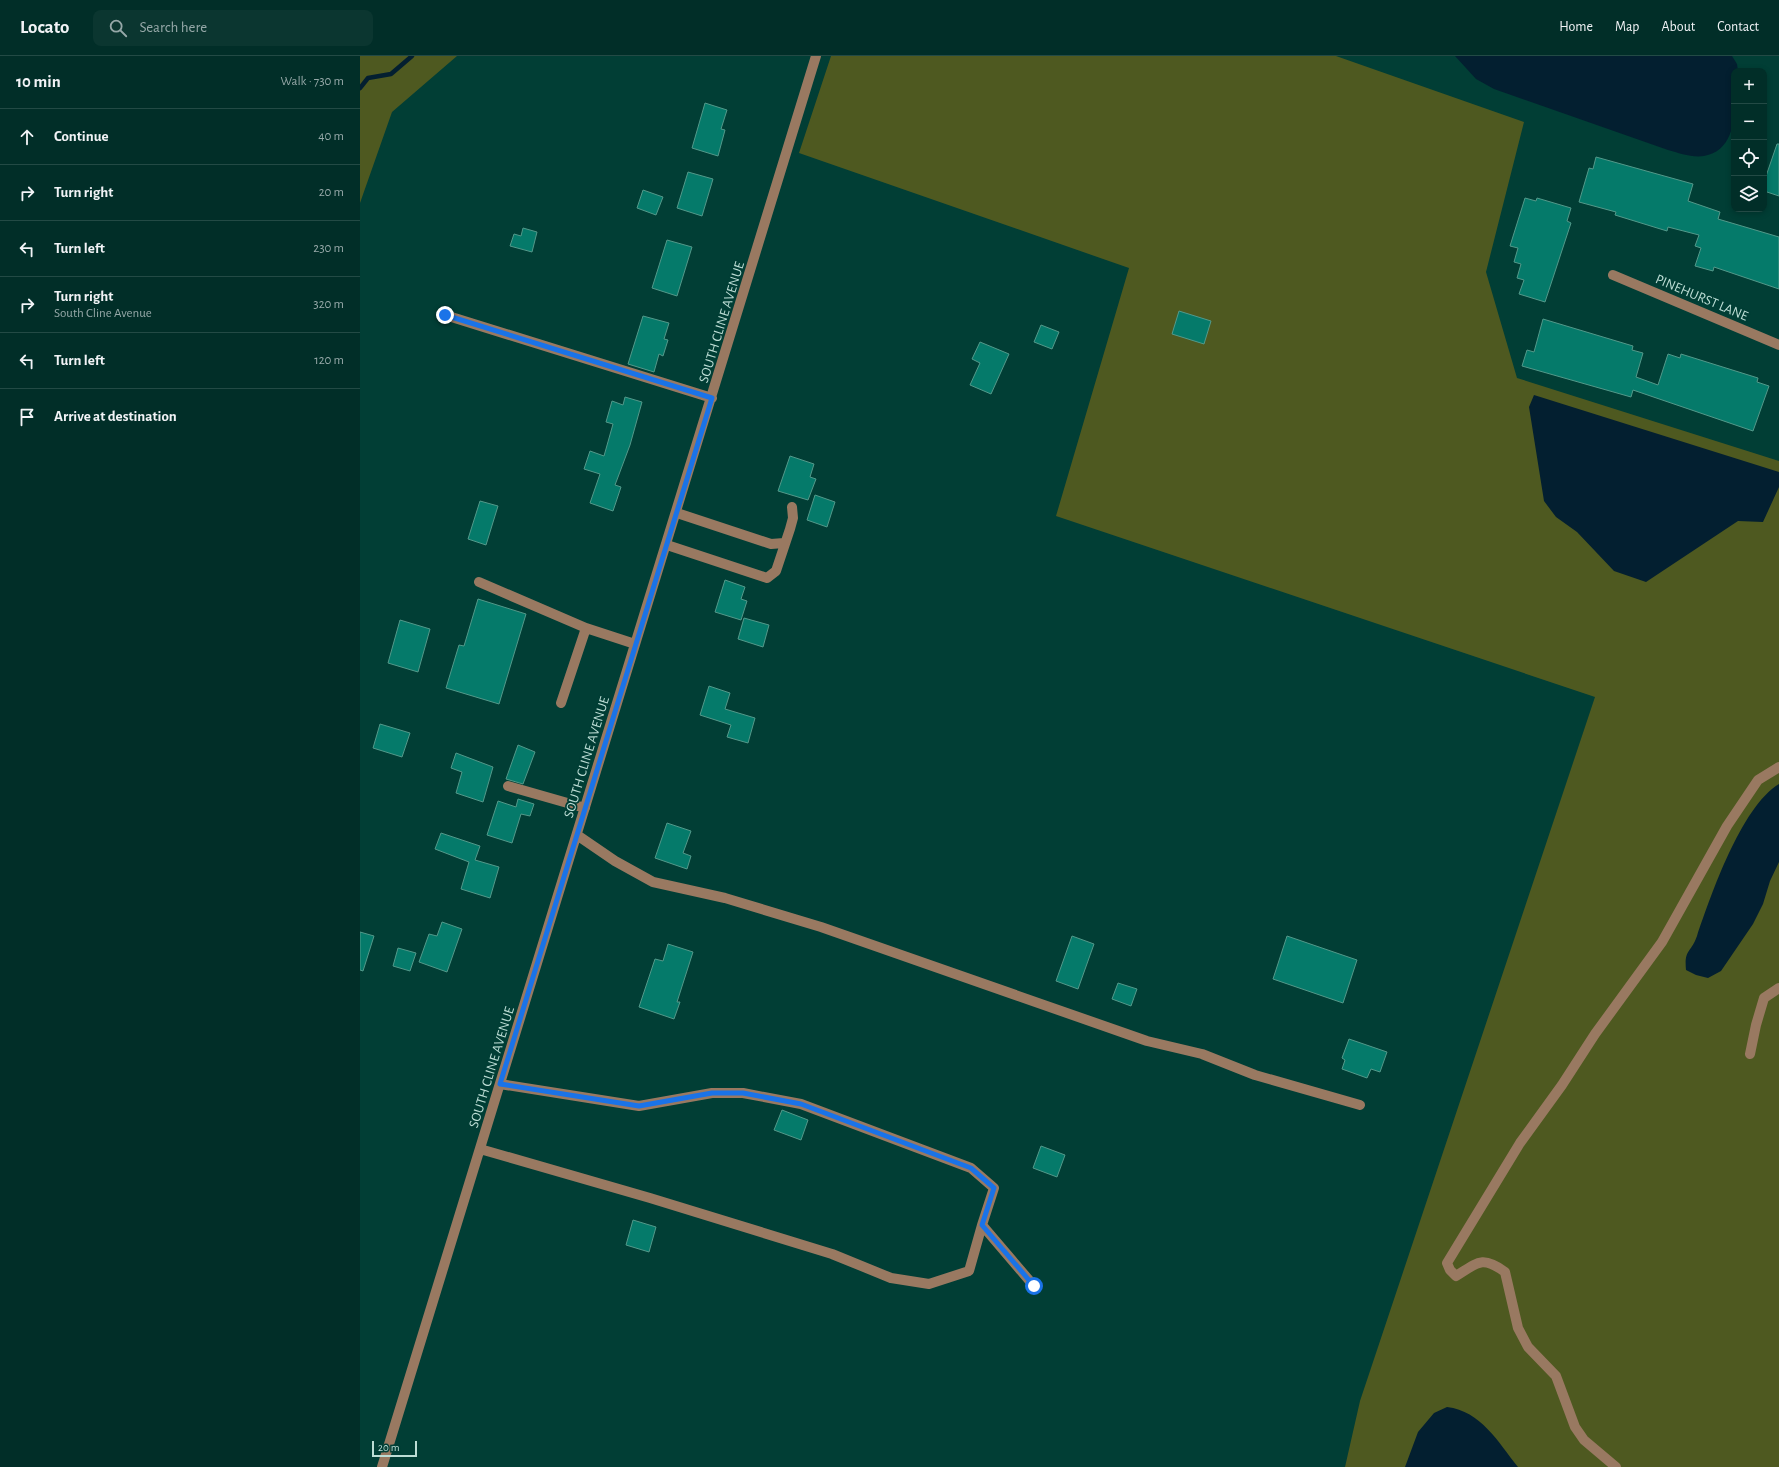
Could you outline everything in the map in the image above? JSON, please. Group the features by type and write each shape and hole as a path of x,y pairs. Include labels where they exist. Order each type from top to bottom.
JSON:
{"street":[{"name":"SOUTH CLINE AVENUE","path":"382,1467 635,644 677,513 816,56"},
{"name":"PINEHURST LANE","path":"1613,275 1779,345"},
{"path":"445,315 712,398"},
{"path":"667,545 767,578 776,570 793,518 792,508"},
{"path":"677,513 771,544 784,543"},
{"path":"479,582 586,628 635,644"},
{"path":"561,703 586,628"},
{"path":"1616,1467 1584,1440 1575,1427 1556,1376 1528,1347 1518,1328 1505,1272 1493,1264 1484,1262 1471,1265 1456,1276 1450,1270 1447,1263 1520,1142 1562,1085 1595,1034 1662,942 1727,826 1758,780 1779,767"},
{"path":"508,786 585,808"},
{"path":"577,835 614,861 653,882 725,898 822,927 1147,1041 1202,1054 1255,1075 1360,1105"},
{"path":"1750,1054 1756,1025 1764,998 1779,988"},
{"path":"480,1149 650,1198 832,1254 890,1278 929,1284 969,1271 994,1188 971,1168 801,1104 743,1093 712,1093 639,1106 500,1084"},
{"path":"982,1225 1034,1286"}],"green space":[{"path":"360,56 457,56 392,112 360,203"},
{"path":"831,56 1336,56 1524,122 1486,272 1517,378 1779,461 1779,1467 1345,1467 1360,1401 1595,697 1056,516 1129,268 799,153"}],"water":[{"path":"1455,56 1732,56 1738,68 1731,68 1730,133 1725,144 1716,151 1704,156 1690,156 1668,150 1494,89 1476,79"},
{"path":"1534,395 1779,472 1779,487 1763,522 1738,521 1646,582 1614,571 1577,532 1556,517 1544,501 1529,407"},
{"path":"1779,784 1779,862 1770,881 1763,904 1753,924 1721,971 1708,978 1696,975 1686,970 1686,958 1695,941 1719,876 1740,831 1752,812 1765,795"},
{"path":"1447,1407 1459,1410 1479,1421 1496,1438 1518,1467 1405,1467 1418,1432 1434,1413"}],"building":[{"path":"705,103 727,110 721,129 725,130 718,156 692,148"},
{"path":"1777,144 1779,144 1779,196 1767,192 1767,173"},
{"path":"1596,157 1693,184 1688,201 1720,212 1718,219 1779,237 1779,289 1714,267 1713,271 1695,266 1701,248 1695,246 1699,235 1668,227 1667,231 1615,215 1616,212 1579,202 1589,168 1593,169"},
{"path":"688,172 713,179 702,216 677,208"},
{"path":"643,190 663,197 656,215 637,208"},
{"path":"1525,198 1536,201 1537,198 1571,208 1567,221 1571,223 1545,302 1519,294 1524,280 1517,278 1521,264 1514,262 1518,248 1510,246"},
{"path":"523,228 537,232 532,252 510,246 514,234 521,236"},
{"path":"667,240 692,247 677,296 652,288"},
{"path":"1179,311 1211,321 1204,344 1172,334"},
{"path":"643,316 669,323 664,339 668,340 663,356 659,354 654,372 628,364"},
{"path":"1543,319 1633,346 1632,350 1643,353 1636,377 1658,385 1668,354 1680,358 1681,354 1758,378 1757,382 1769,386 1753,431 1633,390 1631,397 1522,366 1527,350 1534,352"},
{"path":"1041,325 1059,332 1052,349 1034,342"},
{"path":"980,342 1009,354 991,394 970,385 980,363 972,359"},
{"path":"625,397 642,402 630,445 615,485 621,487 613,511 590,503 600,474 584,469 590,451 604,456 613,424 606,422 612,401 623,405"},
{"path":"790,456 814,464 810,477 816,479 808,500 778,491"},
{"path":"815,495 835,502 827,527 807,520"},
{"path":"480,501 498,506 486,545 468,539"},
{"path":"725,580 745,587 741,599 747,601 741,620 715,612"},
{"path":"478,599 526,614 499,704 446,688 459,645 464,646"},
{"path":"744,618 769,625 763,647 738,639"},
{"path":"400,620 430,629 418,672 388,663"},
{"path":"709,686 730,693 725,709 755,718 748,743 727,737 731,725 700,715"},
{"path":"380,724 410,733 402,757 373,748"},
{"path":"518,745 535,752 523,784 506,779"},
{"path":"456,753 493,767 483,802 456,793 462,772 451,768"},
{"path":"518,799 534,804 530,816 521,814 512,843 487,835 498,801 516,807"},
{"path":"667,823 691,831 683,853 691,856 687,869 655,858"},
{"path":"441,833 480,846 475,860 499,867 490,898 461,889 469,862 435,849"},
{"path":"442,922 462,929 447,972 419,962 429,934 437,936"},
{"path":"360,932 374,936 363,971 360,970"},
{"path":"1072,936 1094,944 1078,989 1056,981"},
{"path":"1287,936 1357,960 1343,1003 1273,979"},
{"path":"668,944 693,952 677,1002 680,1002 674,1019 639,1007 655,959 663,961"},
{"path":"398,948 416,953 410,971 393,966"},
{"path":"1118,983 1137,989 1131,1006 1112,999"},
{"path":"1349,1039 1387,1052 1380,1072 1371,1069 1367,1078 1342,1069 1345,1060 1342,1058"},
{"path":"782,1110 808,1120 801,1140 774,1130"},
{"path":"1041,1146 1065,1155 1057,1177 1033,1168"},
{"path":"633,1220 656,1227 649,1252 626,1245"}],"waterway":[{"path":"360,88 368,78 391,74 412,56"}],"route":[{"path":"445,315 712,398 500,1084 560,1095 639,1106 712,1093 743,1093 801,1104 848,1121 921,1151 971,1168 994,1188 982,1225 1034,1286"}]}
